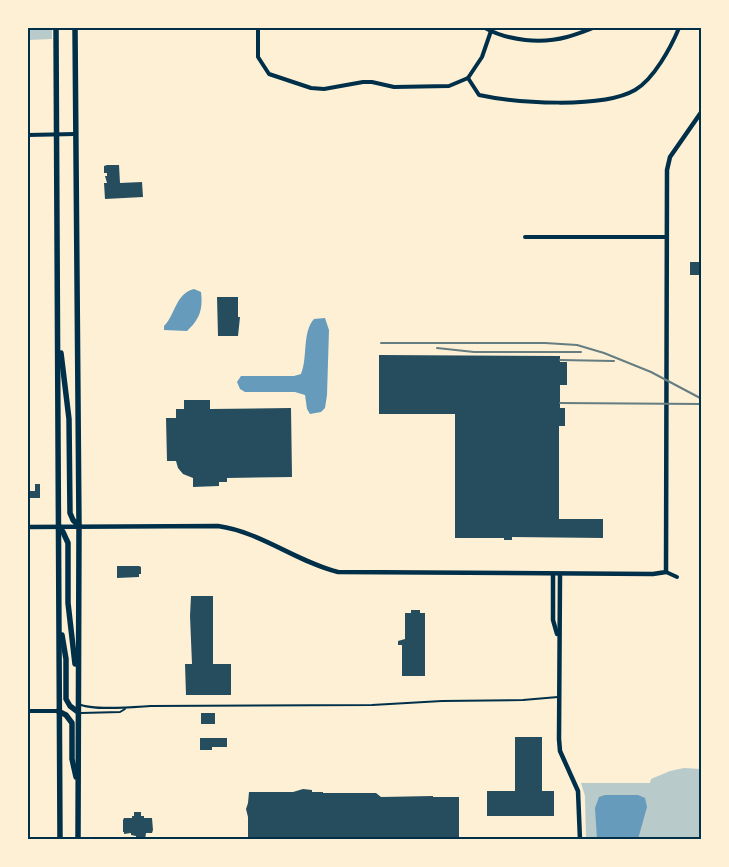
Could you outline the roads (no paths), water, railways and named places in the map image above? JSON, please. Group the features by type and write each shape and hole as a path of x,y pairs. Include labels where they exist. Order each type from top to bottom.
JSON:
{"main road":[{"path":"56,28 60,840"},
{"path":"75,28 79,526 78,840"},
{"path":"58,331 69,419 70,512 73,520 79,526"},
{"path":"59,526 68,543 69,609 78,684"},
{"path":"59,616 66,659 66,699 70,706 78,712"},
{"path":"58,711 71,720 72,759 78,789"}],"street":[{"path":"258,28 258,57 269,74 311,88 324,89 362,82 372,82 394,87 449,86 468,78 482,56 492,29"},
{"path":"485,28 515,39 547,40 567,37 593,28"},
{"path":"468,78 479,95 499,99 586,102 614,98 636,89 654,71 673,42 679,28"},
{"path":"666,572 667,170 670,157 702,111"},
{"path":"28,135 76,134"},
{"path":"525,237 667,237"},
{"path":"28,527 228,528 245,533 322,568 338,572 653,574 666,572 677,577"},
{"path":"553,574 554,620 559,643"},
{"path":"560,574 558,697 560,751 578,791 580,840"},
{"path":"28,711 58,711"}],"lane":[{"path":"78,703 90,708 372,705 558,697"},
{"path":"78,712 120,712 125,708"}],"water":[{"path":"194,289 201,292 202,298 200,313 195,322 187,331 164,330 164,326 179,300 183,295"},
{"path":"325,318 329,330 327,395 325,408 321,412 310,414 307,409 305,395 295,392 245,392 240,389 237,382 241,376 294,376 301,374 310,324 314,319"},
{"path":"605,795 638,795 645,798 647,807 638,839 597,839 595,808 599,797"}],"railway":[{"path":"381,343 545,343 577,345 604,353 651,372 702,399"},
{"path":"437,348 474,352 581,352"},
{"path":"560,360 614,361"},
{"path":"560,403 702,404"}]}
